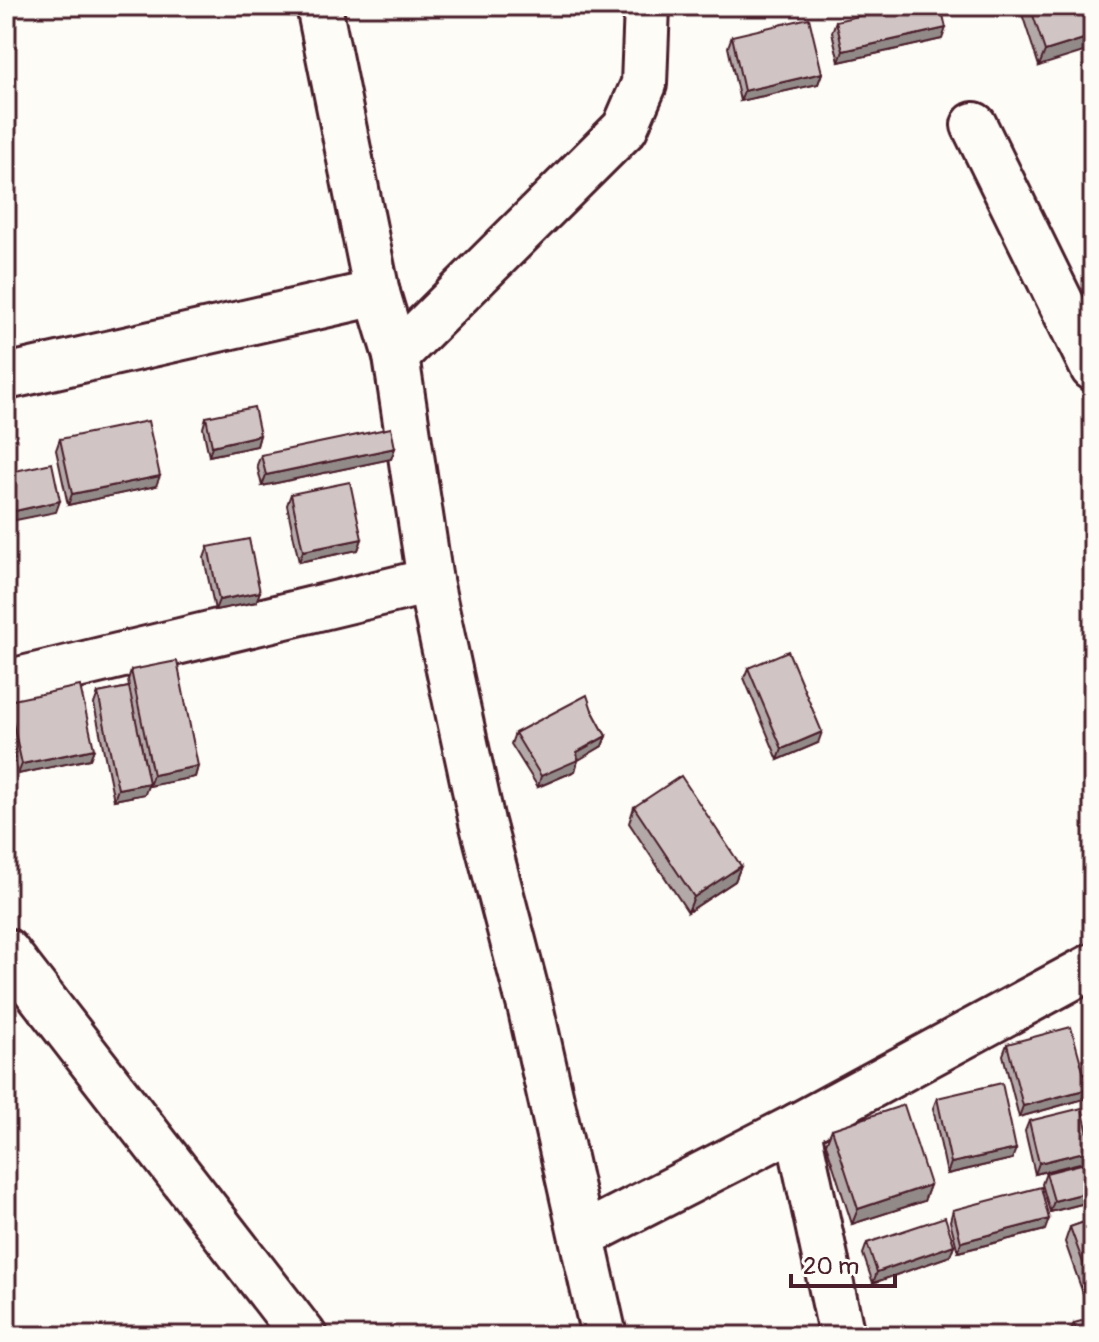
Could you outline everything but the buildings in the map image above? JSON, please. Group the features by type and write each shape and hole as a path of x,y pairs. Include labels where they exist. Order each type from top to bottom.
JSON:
{"street":[{"path":"319,6 377,293 396,356 430,581 482,822 531,1010 604,1336"},
{"path":"396,356 625,128 644,84 647,6"},
{"path":"974,125 1093,368"},
{"path":"6,377 377,293"},
{"path":"6,683 430,581"},
{"path":"6,951 304,1336"},
{"path":"582,1236 797,1126 1093,966"},
{"path":"797,1126 842,1336"}]}
